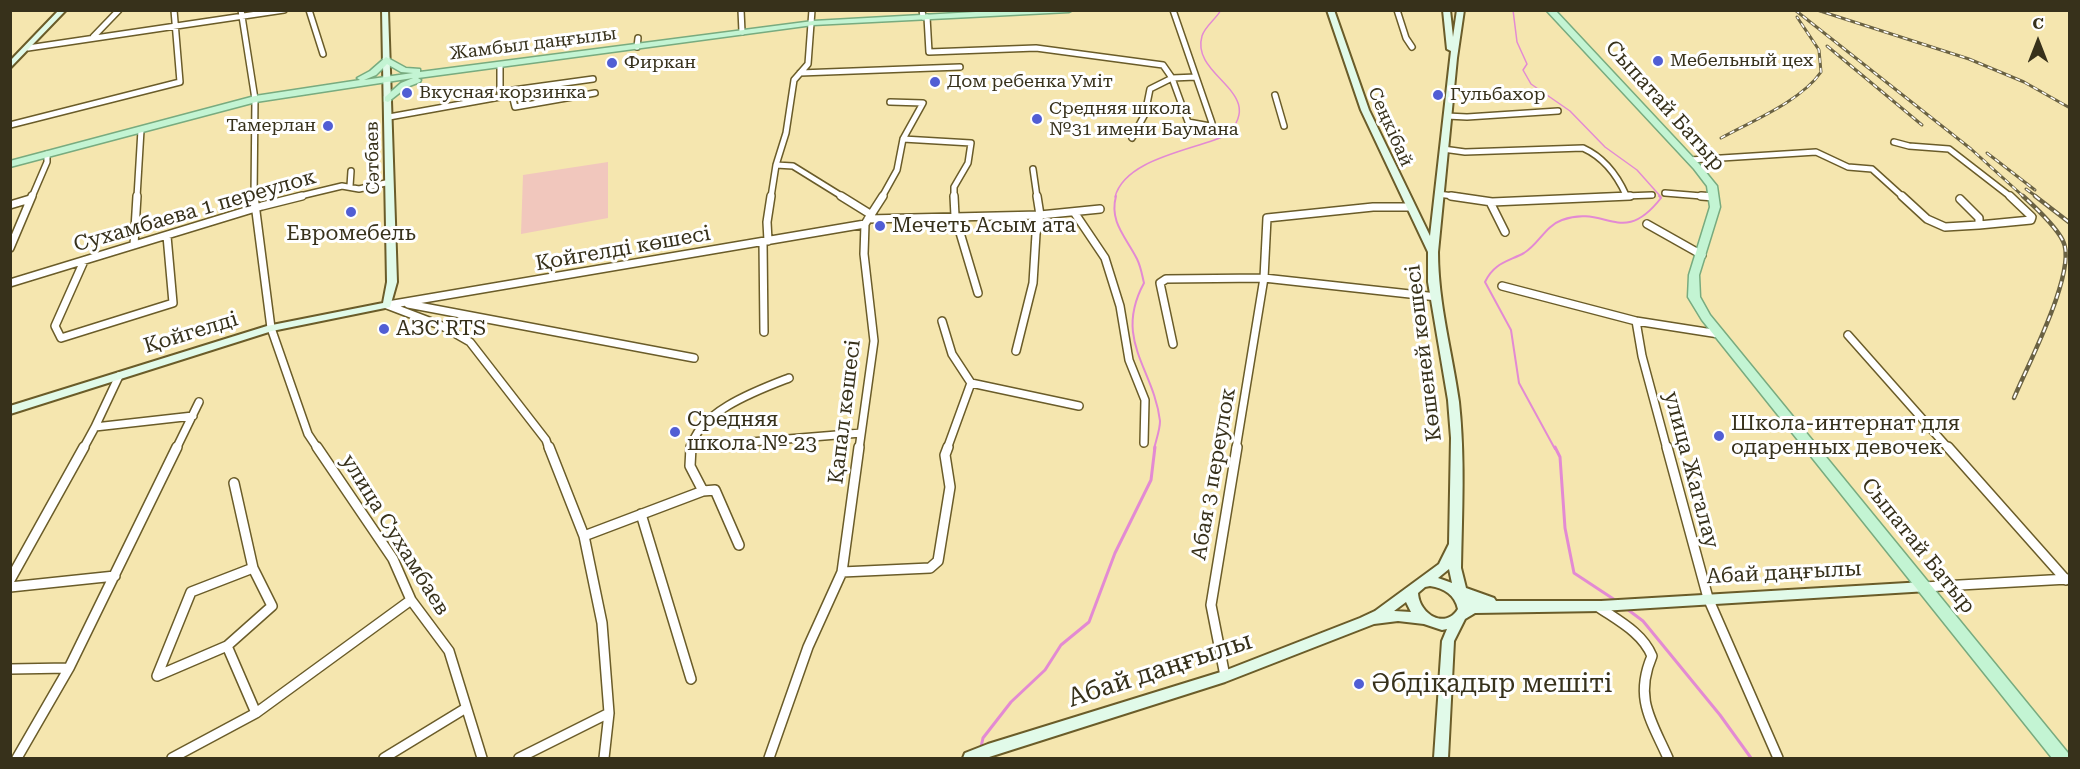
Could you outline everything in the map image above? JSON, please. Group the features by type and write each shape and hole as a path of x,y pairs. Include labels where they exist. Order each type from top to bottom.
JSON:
{"main road":[{"path":"10,66 63,10"},
{"name":"Сәтбаев","path":"386,10 392,282 387,305"},
{"name":"Жамбыл даңғылы","path":"10,164 255,99 637,42 813,23 924,15 1069,10"},
{"name":"Сеңкібай","path":"1330,10 1365,110 1433,252"},
{"name":"Көшеней көшесі","path":"1446,10 1453,58"},
{"name":"Көшеней көшесі","path":"1454,536 1457,438 1433,282 1433,252 1453,58 1461,10"},
{"name":"Сыпатай Батыр","path":"1550,10 1712,186 1715,207 1694,275 1694,297 1706,317 2062,759"},
{"path":"10,52 28,48"},
{"path":"329,87 373,73 386,60 404,70 443,72"},
{"path":"388,99 404,85 443,72"},
{"name":"Қойгелді","path":"10,410 271,328 387,305"},
{"path":"1365,622 1379,615 1444,567 1451,554 1454,536"},
{"path":"1441,759 1450,633 1459,603 1454,536"},
{"path":"1416,587 1430,581 1459,603 1472,608 1508,605"},
{"path":"1416,587 1412,604 1415,610 1444,637 1448,652"},
{"name":"Абай даңғылы","path":"1508,605 1599,606 1924,587"},
{"path":"1459,603 1480,600 1508,605"},
{"path":"1365,622 1398,616 1446,624 1459,603"},
{"name":"Абай даңғылы","path":"970,759 1225,676 1365,622"}],"street":[{"path":"92,38 119,10"},
{"path":"10,125 180,82 174,10"},
{"path":"28,48 175,26 242,13 284,10"},
{"path":"309,10 323,54"},
{"path":"741,10 742,32"},
{"path":"764,332 767,222 776,165 786,133 791,90 794,80 808,64 813,23 812,10"},
{"path":"924,15 929,52 1017,48 1058,49 1163,65 1172,78 1188,122 1210,126 1212,123 1173,10"},
{"path":"1397,10 1406,38 1412,47"},
{"name":"улица Сухамбаев","path":"242,13 255,99 254,208 271,328 308,434 393,559 411,600 449,651 482,759"},
{"path":"500,64 500,95"},
{"path":"800,73 960,67"},
{"path":"1132,138 1145,114 1150,89 1172,78 1196,77"},
{"path":"388,117 593,79"},
{"path":"500,95 512,95 515,107 519,107 595,93"},
{"path":"1275,94 1284,126"},
{"path":"776,165 793,166 868,219 893,178 903,139 909,124 923,103 890,102"},
{"path":"1447,116 1467,117 1558,111"},
{"path":"134,245 141,130"},
{"path":"903,139 970,142 968,163 954,187 955,216 978,292"},
{"path":"1690,160 1816,152 1848,167 1872,169 1928,219 1945,227 2031,220 2032,217 1964,157 1951,149 1911,148 1894,142"},
{"path":"1443,149 1466,152 1583,148 1599,159 1621,183 1626,195"},
{"path":"10,248 47,162 47,154"},
{"path":"1016,351 1033,283 1036,234 1040,215 1033,169"},
{"path":"350,186 351,171"},
{"name":"Сухамбаева 1 переулок","path":"10,283 254,208 325,190 350,186 360,189 390,182"},
{"path":"1665,193 1714,197"},
{"path":"1438,194 1490,202 1652,195"},
{"path":"10,205 30,199"},
{"path":"1960,199 1979,218 1979,225"},
{"path":"1490,202 1505,232"},
{"name":"Абая 3 переулок","path":"1225,676 1211,605 1264,278 1267,218 1373,207 1411,207"},
{"name":"Қойгелді көшесі","path":"387,305 766,241 868,219 1040,215 1100,209"},
{"path":"1074,212 1105,258 1120,306 1129,360 1145,400 1144,443"},
{"name":"Қапал көшесі","path":"768,759 808,647 842,572 874,341 864,254 868,219"},
{"path":"1647,224 1702,255"},
{"path":"84,261 55,326 61,338 173,303 167,236"},
{"path":"1173,344 1162,300 1160,283 1162,281 1264,278 1437,297"},
{"path":"1502,286 1636,321 1719,334"},
{"path":"404,303 694,358"},
{"path":"387,305 442,326 470,342 546,440 584,536 602,623 609,713 604,759"},
{"path":"942,321 948,350 971,383 1079,406"},
{"name":"улица Жагалау","path":"1636,321 1645,367 1708,598 1778,759"},
{"path":"1848,335 2068,579"},
{"path":"10,580 95,427 119,376"},
{"path":"703,491 688,460 691,441 706,424 736,400 789,378"},
{"path":"842,572 930,568 938,561 951,487 945,456 971,383"},
{"path":"17,759 69,668 116,576 199,402"},
{"path":"95,427 193,416"},
{"path":"751,441 861,433"},
{"path":"234,483 253,568 272,606 227,646 157,676 191,592 253,568"},
{"path":"584,536 703,491 715,490 739,545"},
{"path":"641,514 691,679"},
{"path":"10,587 116,576"},
{"path":"1924,587 2068,579"},
{"path":"172,759 256,713 411,600"},
{"path":"1599,606 1642,638 1650,648 1652,656 1645,672 1644,705 1668,759"},
{"path":"227,646 256,713"},
{"path":"10,669 69,668"},
{"path":"384,759 466,708"},
{"path":"519,759 609,713"}],"shaded area":[{"path":"608,162 608,218 521,234 523,175"}],"waterway":[{"path":"1115,197 1121,184 1146,164 1227,135 1237,120 1239,107 1234,96 1207,63 1201,50 1203,32 1221,10"},
{"path":"1513,10 1517,42 1527,64 1523,70 1531,84 1570,111 1605,147 1637,170 1661,197"},
{"path":"1116,196 1114,205 1117,222 1138,262 1144,283 1136,303 1133,321 1134,338 1151,386 1160,421 1154,449"},
{"path":"1555,449 1519,383 1511,330 1485,282 1492,271 1524,253 1546,231 1562,220 1591,217 1624,223 1647,213 1661,198 1659,196"},
{"path":"981,747 983,738 1011,702 1045,670 1061,645 1089,622 1115,553 1151,480 1155,447"},
{"path":"1555,447 1560,457 1565,528 1574,573 1615,600"},
{"path":"1627,609 1643,621 1720,715 1751,758"}],"railway":[{"path":"1795,10 1971,149 2024,197"},
{"path":"1817,10 1969,59 2024,82 2070,108"},
{"path":"1721,138 1789,101 1821,72 1819,50 1797,17"},
{"path":"1827,46 1922,125"},
{"path":"1987,153 2035,190"},
{"path":"2026,189 2037,197"},
{"path":"2014,398 2058,295 2066,255 2063,241 2056,230 2023,196"},
{"path":"2035,196 2070,223"}],"place":[{"name":"Мебельный цех","path":"1658,61"},
{"name":"Фиркан","path":"612,63"},
{"name":"Дом ребенка Умiт","path":"935,82"},
{"name":"Вкусная корзинка","path":"407,93"},
{"name":"Гульбахор","path":"1438,95"},
{"name":"Средняя школа №31 имени Баумана","path":"1037,119"},
{"name":"Тамерлан","path":"328,126"},
{"name":"Евромебель","path":"351,212"},
{"name":"Мечеть Асым ата","path":"880,226"},
{"name":"АЗС RTS","path":"384,329"},
{"name":"Средняя школа № 23","path":"675,432"},
{"name":"Школа-интернат для одаренных девочек","path":"1719,436"},
{"name":"Әбдіқадыр мешіті","path":"1359,684"}]}
